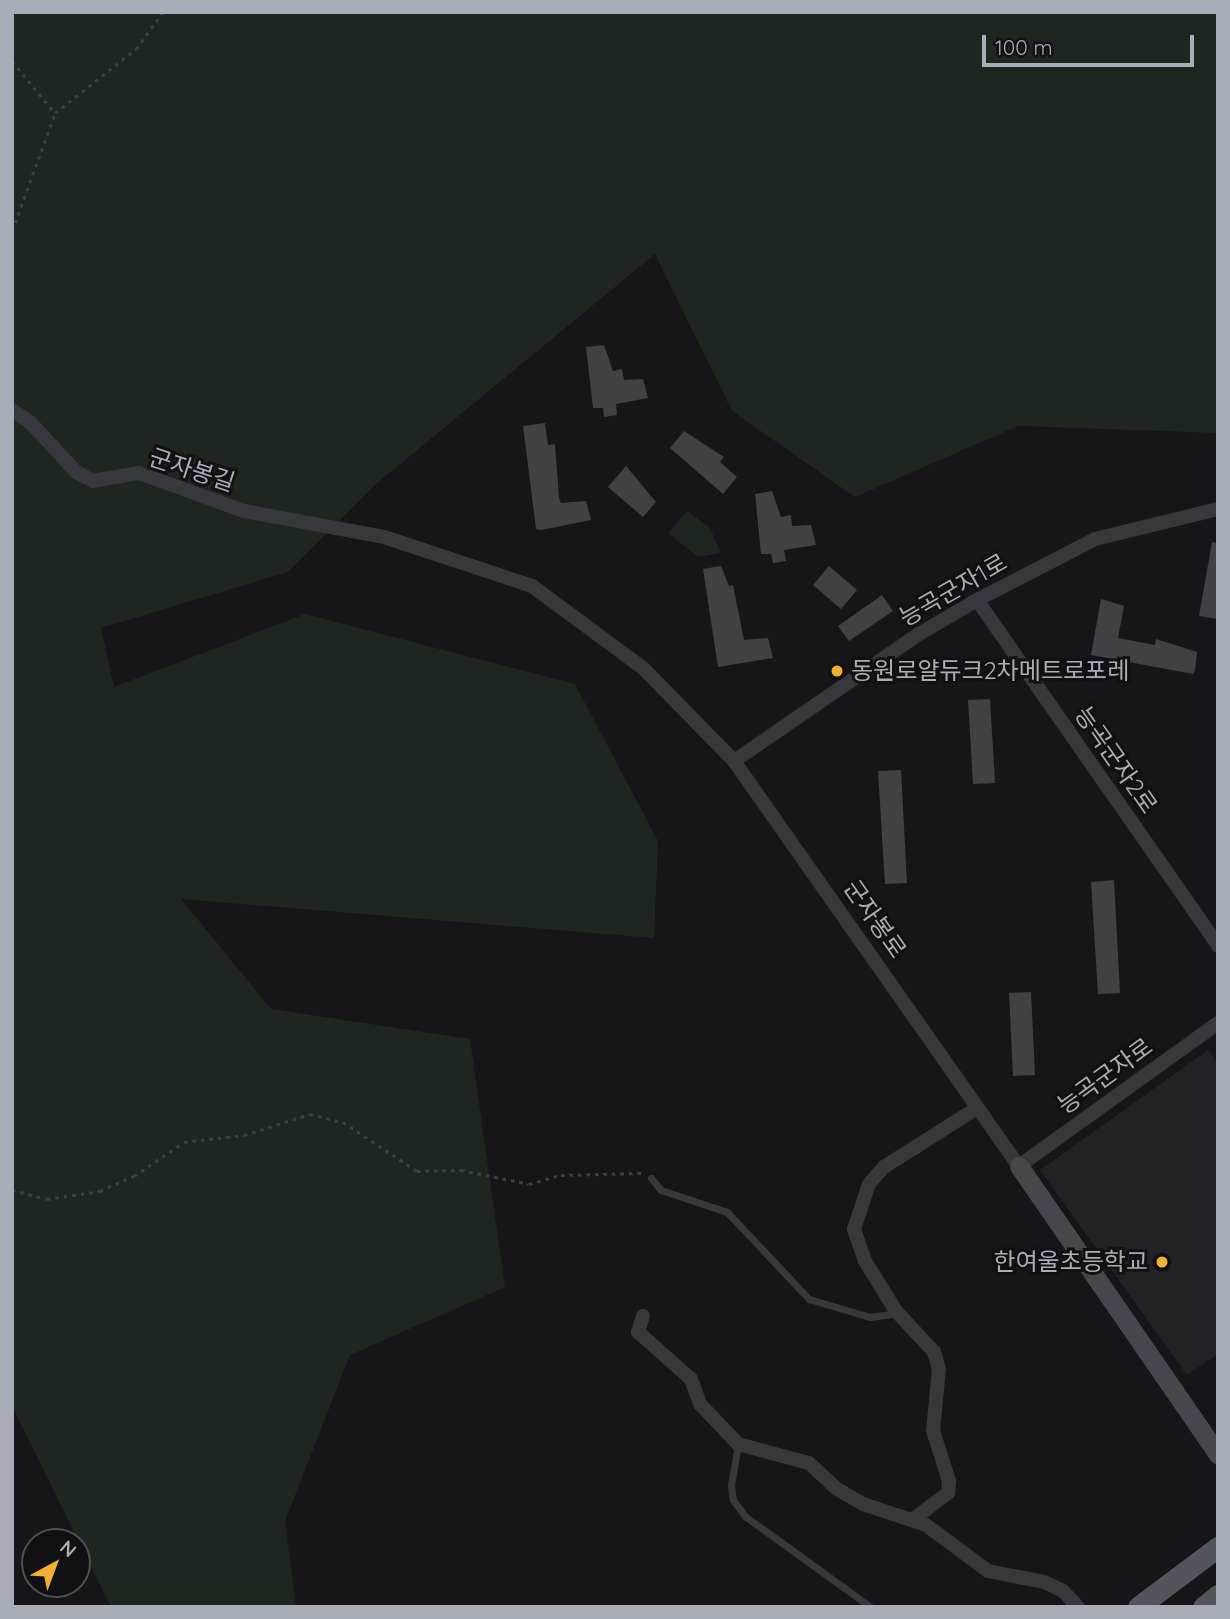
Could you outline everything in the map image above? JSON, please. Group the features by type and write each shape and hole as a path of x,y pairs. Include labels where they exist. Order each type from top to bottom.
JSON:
{"main road":[{"name":"군자봉로","path":"1019,1167 1218,1455"},
{"path":"1138,1607 1218,1547"},
{"path":"1203,1607 1218,1595"}],"street":[{"name":"군자봉길","path":"12,410 31,423 76,472 93,481 139,473 244,511 384,537"},
{"name":"능곡군자1로","path":"734,761 919,634 977,600 1096,538 1218,509"},
{"name":"군자봉로","path":"384,537 532,586 644,669 734,761 1019,1167"},
{"name":"능곡군자2로","path":"977,600 1218,946"},
{"name":"능곡군자로","path":"1019,1167 1218,1023"},
{"path":"912,1520 948,1493 949,1481 933,1431 936,1360 898,1312 865,1261 854,1229 869,1184 884,1167 977,1108"},
{"path":"643,1316 638,1332 691,1378 700,1404 738,1444 809,1463 837,1489 863,1504 926,1525 988,1571 1044,1582 1063,1591 1078,1607"}],"lane":[{"path":"651,1178 661,1190 727,1212 809,1299 870,1317 898,1312"},
{"path":"738,1444 731,1486 733,1500 746,1517 870,1607"}],"path":[{"path":"12,230 55,113 136,49 163,12"},
{"path":"12,61 55,113"},
{"path":"12,1190 47,1199 100,1191 134,1176 184,1142 243,1135 310,1114 343,1122 416,1171 461,1170 529,1184 561,1175 624,1172 651,1178"}],"shaded area":[{"path":"12,12 1218,12 1218,433 1018,426 855,497 732,411 655,254 376,484 288,572 101,628 114,687 305,614 575,684 658,841 654,938 181,899 271,1009 470,1039 505,1287 350,1355 285,1521 296,1607 111,1607 91,1566 91,1528 72,1528 12,1406"},
{"path":"687,511 710,528 721,553 698,557 668,533"},
{"name":"한여울초등학교","path":"1208,1050 1218,1063 1218,1354 1187,1375 1040,1170"}],"building":[{"path":"604,345 613,371 622,369 624,380 643,379 648,398 616,404 617,415 604,417 603,408 593,408 586,347"},
{"path":"545,423 548,445 555,444 561,503 586,501 591,520 536,529 523,426"},
{"path":"684,431 724,457 720,462 737,477 723,494 670,448"},
{"path":"626,466 656,502 643,517 608,487"},
{"path":"772,491 781,517 791,515 792,526 811,525 816,545 784,550 786,561 773,563 771,554 761,554 755,494"},
{"path":"1212,542 1218,543 1218,619 1199,616"},
{"path":"721,566 729,586 733,585 744,640 768,638 773,658 718,667 703,569"},
{"path":"829,566 857,590 841,609 813,585"},
{"path":"882,595 893,611 849,641 838,626"},
{"path":"1101,599 1124,606 1118,638 1155,645 1156,639 1197,652 1193,674 1091,655"},
{"path":"990,699 995,783 973,784 968,700"},
{"path":"901,770 907,883 885,884 878,771"},
{"path":"1114,880 1120,993 1098,994 1091,882"},
{"path":"1031,992 1035,1075 1013,1076 1009,993"}],"place":[{"name":"동원로얄듀크2차메트로포레","path":"837,671"},
{"name":"한여울초등학교","path":"1162,1262"}]}
